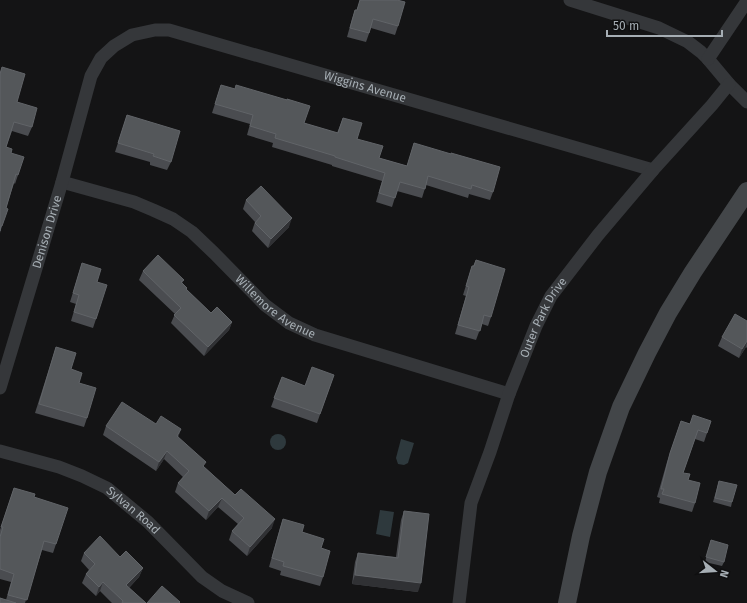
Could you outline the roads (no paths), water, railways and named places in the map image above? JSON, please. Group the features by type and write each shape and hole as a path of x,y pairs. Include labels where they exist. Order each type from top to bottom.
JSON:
{"street":[{"path":"570,0 659,28 688,42 708,59 729,84 747,102"},
{"path":"708,59 747,1"},
{"name":"Wiggins Avenue","path":"91,76 101,58 114,46 132,35 155,30 169,30 653,170"},
{"name":"Denison Drive","path":"0,388 62,182 91,76"},
{"name":"Outer Park Drive","path":"458,603 471,503 509,394 536,326 551,296 598,235 729,84"},
{"name":"Willemore Avenue","path":"62,182 134,202 173,219 192,232 265,306 289,323 315,335 509,394"},
{"path":"567,603 581,536 598,472 621,407 668,313 693,272 747,191"},
{"name":"Sylvan Road","path":"0,451 59,467 107,488 148,522 202,577 222,591 248,603"}]}
